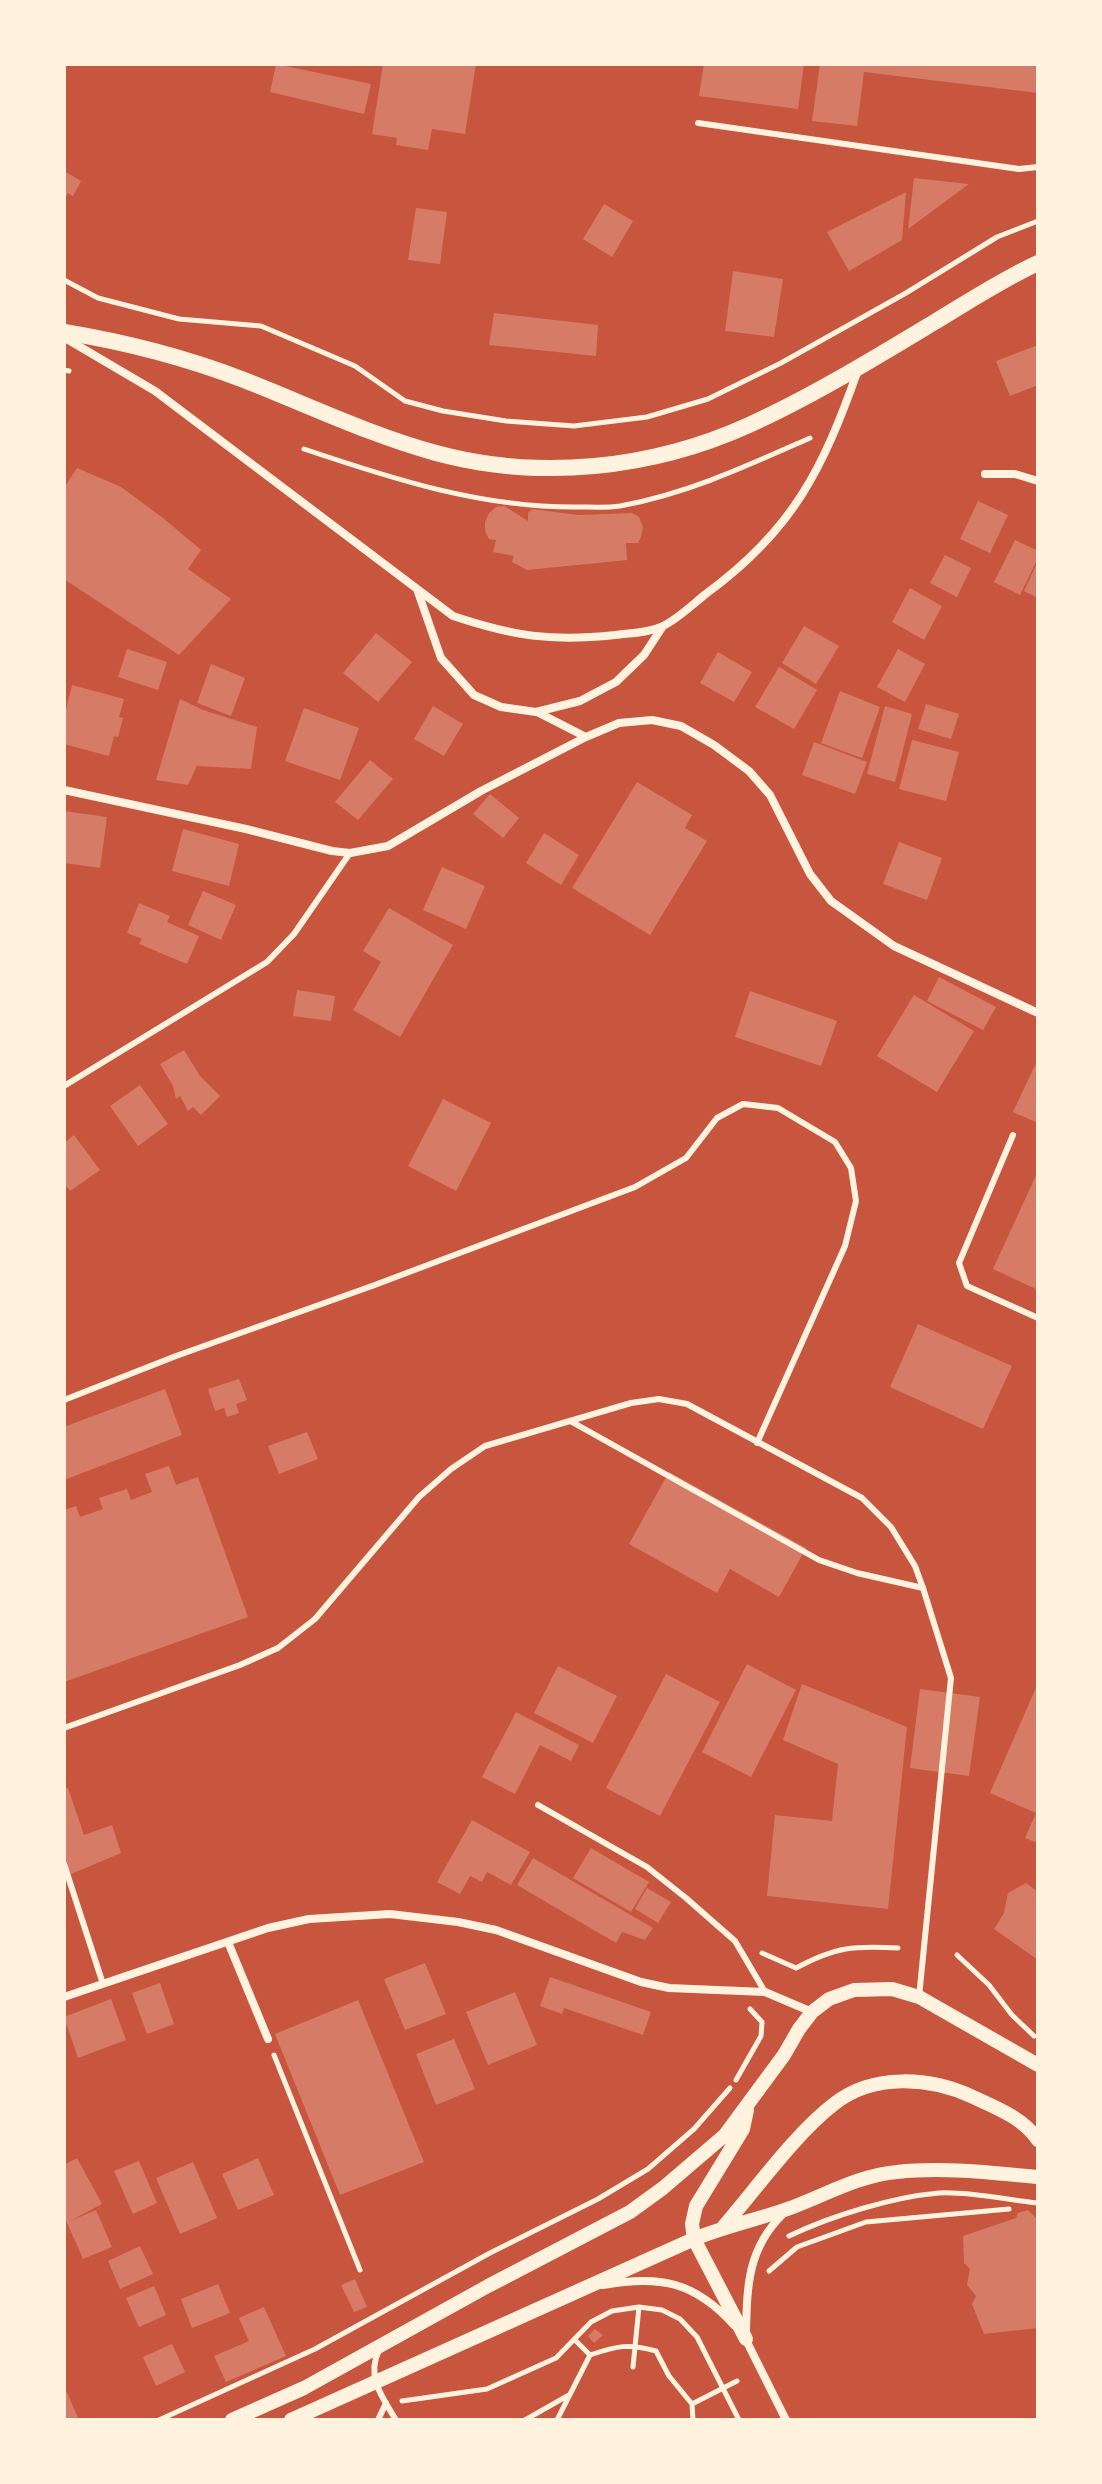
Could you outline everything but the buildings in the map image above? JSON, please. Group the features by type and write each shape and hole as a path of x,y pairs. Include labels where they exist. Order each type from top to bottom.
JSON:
{"main road":[{"path":"64,335 107,339 241,379 383,435 489,465 550,469 610,465 687,448 749,425 860,366 1002,280 1038,263"}],"street":[{"path":"64,335 155,391 453,616 499,631 543,638 611,635 663,626"},
{"path":"536,712 580,701 616,682 644,655 663,626 750,559 785,522 817,472 839,426 860,366"},
{"path":"985,474 1015,474 1038,481"},
{"path":"418,591 441,658 474,695 501,707 536,712 586,737"},
{"path":"64,790 350,853 388,846 481,791 619,723 652,720 681,726 749,771 770,795 810,874 831,901 894,946 1038,1013"},
{"path":"64,1997 268,1928 309,1919 363,1915 424,1917 496,1930 641,1982 669,1988 765,1992 812,2012"},
{"path":"228,1942 268,2039"},
{"path":"232,2420 304,2388 630,2212 725,2135 812,2012 829,1999 854,1990 892,1989 919,1997 1038,2065"},
{"path":"724,2227 835,2102 872,2085 913,2080 964,2093 1011,2115 1038,2140"},
{"path":"748,2105 743,2129 696,2206 692,2224 694,2239 786,2420"},
{"path":"291,2420 694,2239 790,2208 849,2183 895,2172 938,2170 1038,2177"},
{"path":"746,2339 750,2273 758,2245 772,2225 790,2208"},
{"path":"581,2289 628,2281 664,2281 690,2288 715,2304 746,2339"}],"lane":[{"path":"698,123 1019,169 1038,167"},
{"path":"64,1086 267,962 294,934 350,853"},
{"path":"64,1400 635,1187 686,1158 717,1118 743,1104 778,1108 835,1142 851,1168 856,1201 845,1246 757,1443"},
{"path":"1013,1135 959,1263 967,1286 1038,1318"},
{"path":"64,1728 240,1665 278,1648 315,1619 419,1497 451,1469 485,1446 631,1403 659,1399 687,1404 862,1498 891,1527 915,1566 951,1678 919,1997"},
{"path":"572,1422 819,1560 857,1573 923,1588"},
{"path":"538,1805 647,1867 686,1898 735,1941 765,1992"},
{"path":"64,1864 103,1984"},
{"path":"381,2345 374,2359 374,2382 396,2420"},
{"path":"378,2420 386,2403"}],"path":[{"path":"64,280 98,298 179,319 261,326 355,366 405,401 506,421 574,426 647,417 708,399 781,363 892,301 997,237 1038,221"},
{"path":"749,1948 796,1968 818,1956 853,1946 898,1948"},
{"path":"957,1955 1038,2039"},
{"path":"159,2420 315,2349 490,2253 598,2199 648,2169 694,2129 736,2082 761,2036 762,2022 743,2004"},
{"path":"268,2039 360,2270"},
{"path":"786,2238 861,2209 940,2193 1038,2203"},
{"path":"759,2280 797,2247 866,2222 1009,2209"},
{"path":"633,2367 639,2307"},
{"path":"386,2403 487,2389 556,2358 591,2322 612,2311 639,2307 662,2310 680,2319 697,2337 739,2420"},
{"path":"575,2340 590,2355"},
{"path":"557,2420 590,2355 615,2346 635,2345 656,2351 669,2376 692,2404 693,2420"},
{"path":"692,2404 737,2381"},
{"path":"525,2420 570,2395"}]}
